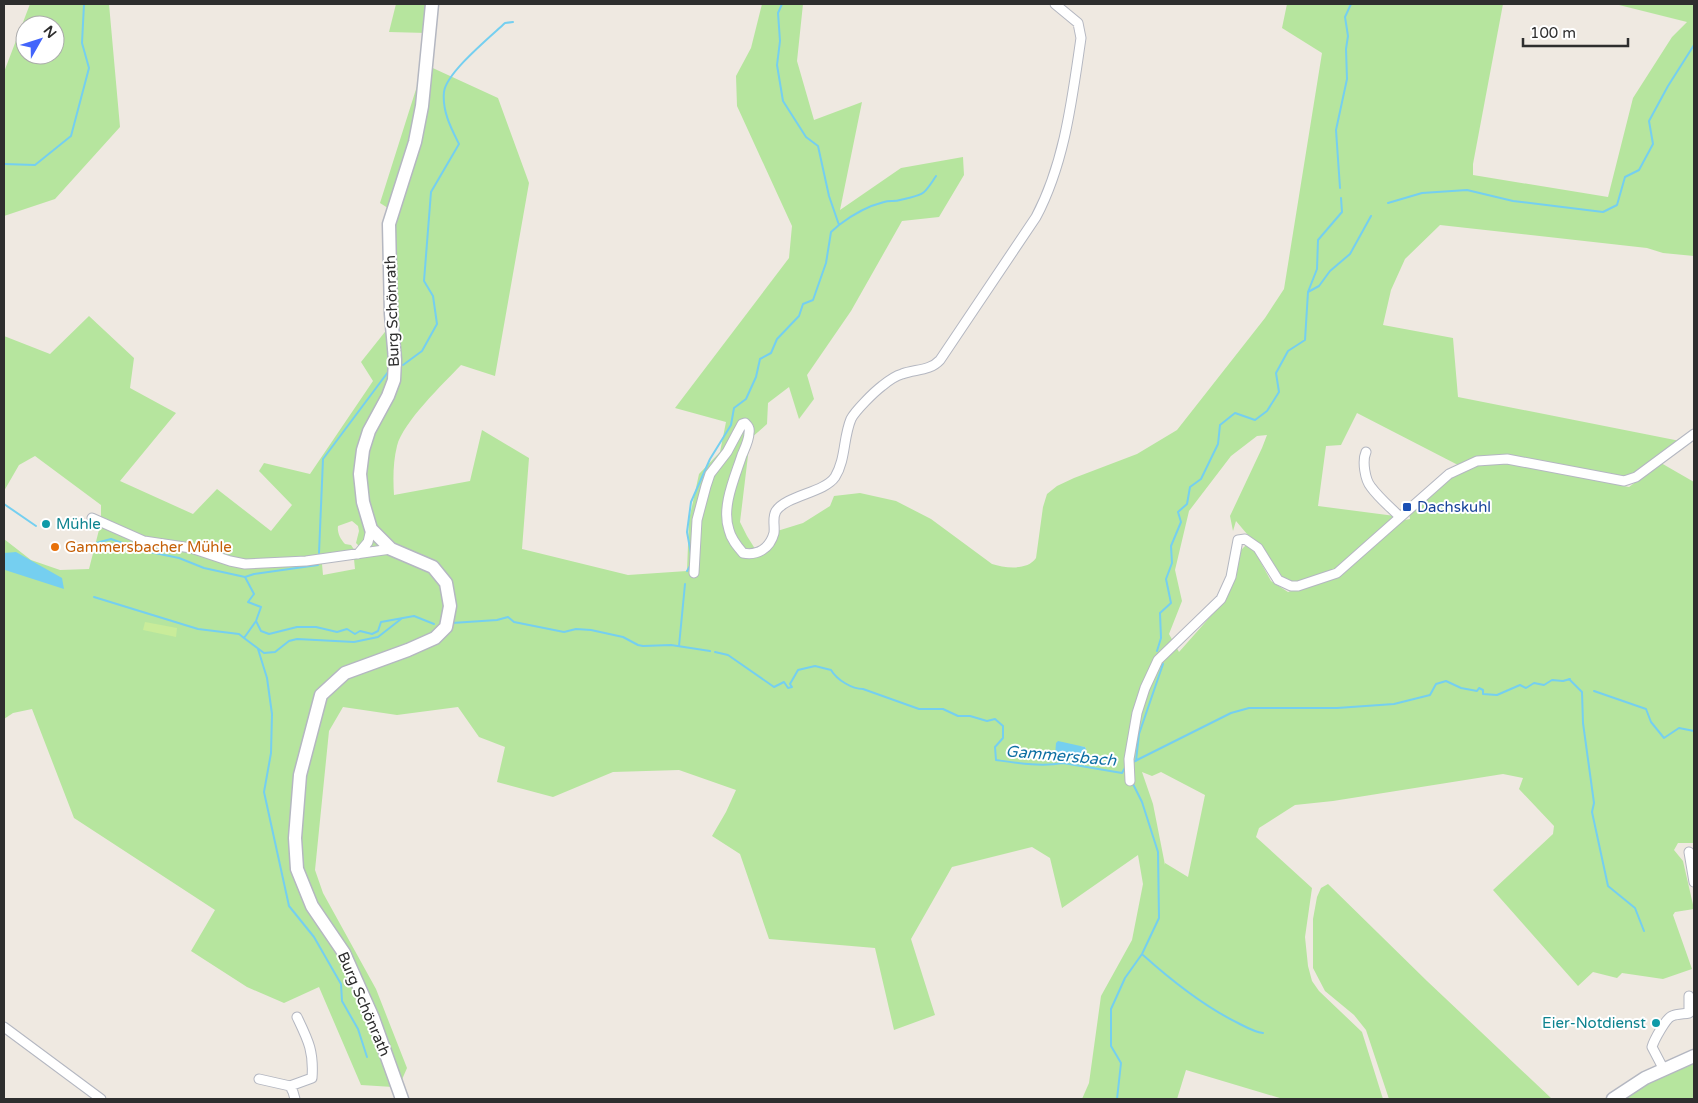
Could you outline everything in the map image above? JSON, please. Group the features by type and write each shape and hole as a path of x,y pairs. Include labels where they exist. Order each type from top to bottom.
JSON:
{"street":[{"name":"Burg Schönrath","path":"402,1099 373,1018 344,953 312,906 300,878 297,869 296,838 300,775 321,695 345,673 435,638 446,627 450,606 446,583 433,567 391,549 371,529 363,502 360,474 363,450 369,431 388,396 394,380 395,360 389,224 415,142 422,106 432,4"},
{"path":"694,573 697,520 706,486 710,474 727,452 742,424 745,423 749,427 749,434 736,472 727,515 728,529 733,541 743,554 753,555 765,548 774,532 773,516 779,506 810,493 834,479 843,461 848,427 855,413 889,380 901,374 930,367 940,360 1031,224 1042,205 1065,139 1081,38 1078,23 1055,4"},
{"path":"1130,781 1129,759 1137,714 1158,660 1222,599 1232,577 1238,540 1245,538 1258,548 1278,580 1290,586 1298,586 1336,573 1449,474 1477,461 1507,459 1624,482 1636,477 1694,434"},
{"path":"1366,452 1364,465 1369,486 1400,517"},
{"path":"92,518 144,541 191,548 245,564 306,561 391,549"},
{"path":"357,554 368,542 371,529"},
{"path":"1689,852 1694,882"},
{"path":"1664,1068 1652,1047 1653,1042 1668,1019 1672,1016 1689,1013 1690,996"},
{"path":"259,1079 290,1086 312,1078 313,1067 310,1044 297,1017"},
{"path":"4,1027 102,1099"},
{"path":"1614,1099 1645,1078 1694,1056"},
{"path":"290,1086 294,1092 295,1099"}],"green space":[{"path":"30,4 109,4 120,127 55,199 4,216 4,72 15,43 15,65 65,65 65,15 26,15"},
{"path":"396,4 429,4 427,33 389,32"},
{"path":"762,4 803,4 797,61 814,120 862,102 840,210 901,168 963,157 964,175 939,217 902,221 851,311 807,375 814,399 799,419 789,387 768,403 767,424 750,439 740,522 747,536 757,552 774,532 803,523 830,506 834,496 860,493 896,501 931,519 992,564 1003,567 1022,567 1036,558 1043,507 1047,494 1057,486 1074,478 1137,454 1177,430 1265,318 1284,289 1322,53 1282,28 1287,4 1503,4 1473,164 1473,175 1608,197 1633,98 1672,37 1687,22 1615,4 1694,4 1694,256 1663,253 1647,248 1440,225 1405,259 1391,290 1383,325 1453,338 1458,397 1680,441 1633,475 1621,477 1506,455 1476,457 1458,465 1357,413 1341,445 1326,446 1318,506 1395,516 1334,570 1302,581 1290,582 1277,574 1261,545 1247,534 1236,521 1233,531 1230,516 1267,435 1257,436 1231,456 1189,511 1175,570 1182,601 1169,634 1179,652 1225,600 1236,578 1241,550 1247,544 1254,550 1271,581 1288,592 1337,577 1400,521 1410,519 1409,513 1452,477 1477,465 1507,462 1629,487 1661,463 1694,482 1694,843 1678,843 1674,850 1683,861 1694,909 1675,912 1673,915 1692,969 1663,979 1622,973 1617,978 1593,972 1578,986 1493,890 1553,834 1554,826 1519,789 1523,778 1503,774 1333,801 1295,805 1259,828 1256,837 1312,888 1305,937 1308,966 1312,981 1319,991 1362,1032 1383,1099 1283,1099 1186,1070 1177,1099 1082,1099 1089,1083 1101,996 1132,940 1143,884 1138,855 1062,908 1050,858 1032,847 952,867 911,939 935,1015 894,1030 875,948 769,939 740,854 712,836 736,790 679,770 613,772 553,797 497,782 505,747 479,737 458,707 397,715 343,707 329,731 315,870 323,893 376,989 407,1068 400,1084 393,1087 361,1085 319,987 284,1003 247,987 191,951 215,910 74,818 32,709 13,713 4,719 4,539 31,560 60,570 89,569 101,522 101,505 35,456 19,465 4,491 4,336 50,354 89,316 134,358 130,388 176,413 120,481 193,514 217,489 271,531 292,505 259,471 264,463 310,474 373,381 361,362 396,318 393,226 399,215 380,203 424,64 498,98 529,183 495,376 461,365 424,404 407,426 397,446 394,470 394,495 470,481 482,430 529,458 522,549 628,575 687,571 689,520 699,474 720,452 726,422 675,408 789,258 792,226 737,106 736,76 751,48","holes":["352,521 358,526 359,531 356,543 361,548 355,551 351,545 345,544 339,535 338,526","354,559 355,569 323,575 322,564 325,563 324,561","1056,743 1085,747 1086,749 1082,758 1056,756","1142,772 1152,776 1161,772 1205,795 1188,877 1165,863 1165,865 1153,804"]},
{"path":"145,622 177,628 176,637 143,630"},
{"path":"1328,884 1552,1099 1389,1099 1366,1030 1354,1015 1325,991 1313,968 1313,919 1317,897 1321,888"},
{"path":"1694,1062 1694,1099 1624,1099 1651,1080"}],"water":[{"path":"16,552 62,578 64,589 5,570 4,553"},
{"path":"1058,741 1085,747 1082,758 1059,759 1055,756 1056,743"}],"waterway":[{"path":"4,164 35,165 71,136 89,68 82,43 84,4"},
{"path":"691,554 687,532 691,502 710,459 731,425 734,408 746,399 756,377 760,359 771,353 777,339 799,316 803,304 813,300 826,263 831,232 839,225 829,196 818,146 806,137 783,101 777,65 780,41 778,13 782,4"},
{"path":"1340,188 1336,130 1347,79 1346,49 1348,36 1345,17 1351,4"},
{"path":"403,365 422,351 437,324 433,296 424,281 431,192 459,144 446,113 444,92 452,75 460,66 505,23 513,22"},
{"path":"1388,203 1422,193 1467,190 1513,201 1603,212 1617,205 1625,177 1639,170 1653,144 1649,121 1694,45"},
{"path":"839,225 855,214 872,206 886,201 898,201 918,196 925,192 936,176"},
{"path":"1308,292 1317,269 1318,240 1342,212 1341,198"},
{"path":"1157,651 1161,638 1160,613 1171,603 1166,579 1172,563 1171,546 1181,522 1178,512 1187,504 1190,487 1201,479 1218,444 1220,425 1235,413 1255,420 1267,411 1279,392 1276,373 1288,351 1305,340 1308,292 1319,286 1330,271 1350,254 1371,216"},
{"path":"319,553 323,459 388,372"},
{"name":"Gammersbach","path":"4,504 36,526"},
{"name":"Gammersbach","path":"78,548 111,539 145,551 179,558 204,568 245,577 254,594 248,602 261,607 256,621 261,631 269,634 297,627 316,627 337,632 347,629 355,634 360,631 372,634 378,631 381,622 414,616 434,624"},
{"path":"245,577 254,574 318,565"},
{"path":"687,571 690,566"},
{"path":"679,646 685,584"},
{"path":"94,597 198,629 239,634 244,638"},
{"name":"Gammersbach","path":"452,623 497,620 508,617 514,622 564,632 576,629 591,630 623,637 643,646 671,645 710,651"},
{"path":"256,621 244,638 264,653 275,652 289,641 297,639 354,642 378,637 401,619"},
{"path":"258,649 267,678 272,714 271,753 264,792 289,906 314,937 341,984 342,1001 358,1029 367,1057"},
{"name":"Gammersbach","path":"715,652 728,655 774,687 784,682 788,688 792,687 790,684 798,670 815,666 831,670 850,686 919,709 943,709 958,716 970,716 987,721 995,719 1003,726 1003,738 995,747 996,760 1038,765 1063,763 1122,773 1126,766"},
{"path":"1136,761 1139,734 1163,664"},
{"path":"1569,679 1582,692 1583,723 1594,803 1592,812 1608,886 1635,908 1644,931"},
{"name":"Gammersbach","path":"1133,762 1231,713 1249,708 1337,708 1394,704 1430,695 1436,684 1446,681 1461,688 1477,691 1479,688 1483,690 1483,694 1497,695 1520,685 1526,688 1534,683 1544,685 1552,680 1563,681 1570,679"},
{"name":"Gammersbach","path":"1594,691 1646,709 1651,722 1664,738 1679,728 1694,731"},
{"path":"1117,1099 1121,1063 1111,1046 1111,1009 1125,978 1142,954 1159,918 1158,852 1142,802 1133,784"},
{"path":"1143,955 1212,1009 1247,1028 1263,1033"}],"place":[{"name":"Dachskuhl","path":"1407,507"},
{"name":"Mühle","path":"46,524"},
{"name":"Gammersbacher Mühle","path":"55,547"},
{"name":"Eier-Notdienst","path":"1656,1023"}]}
